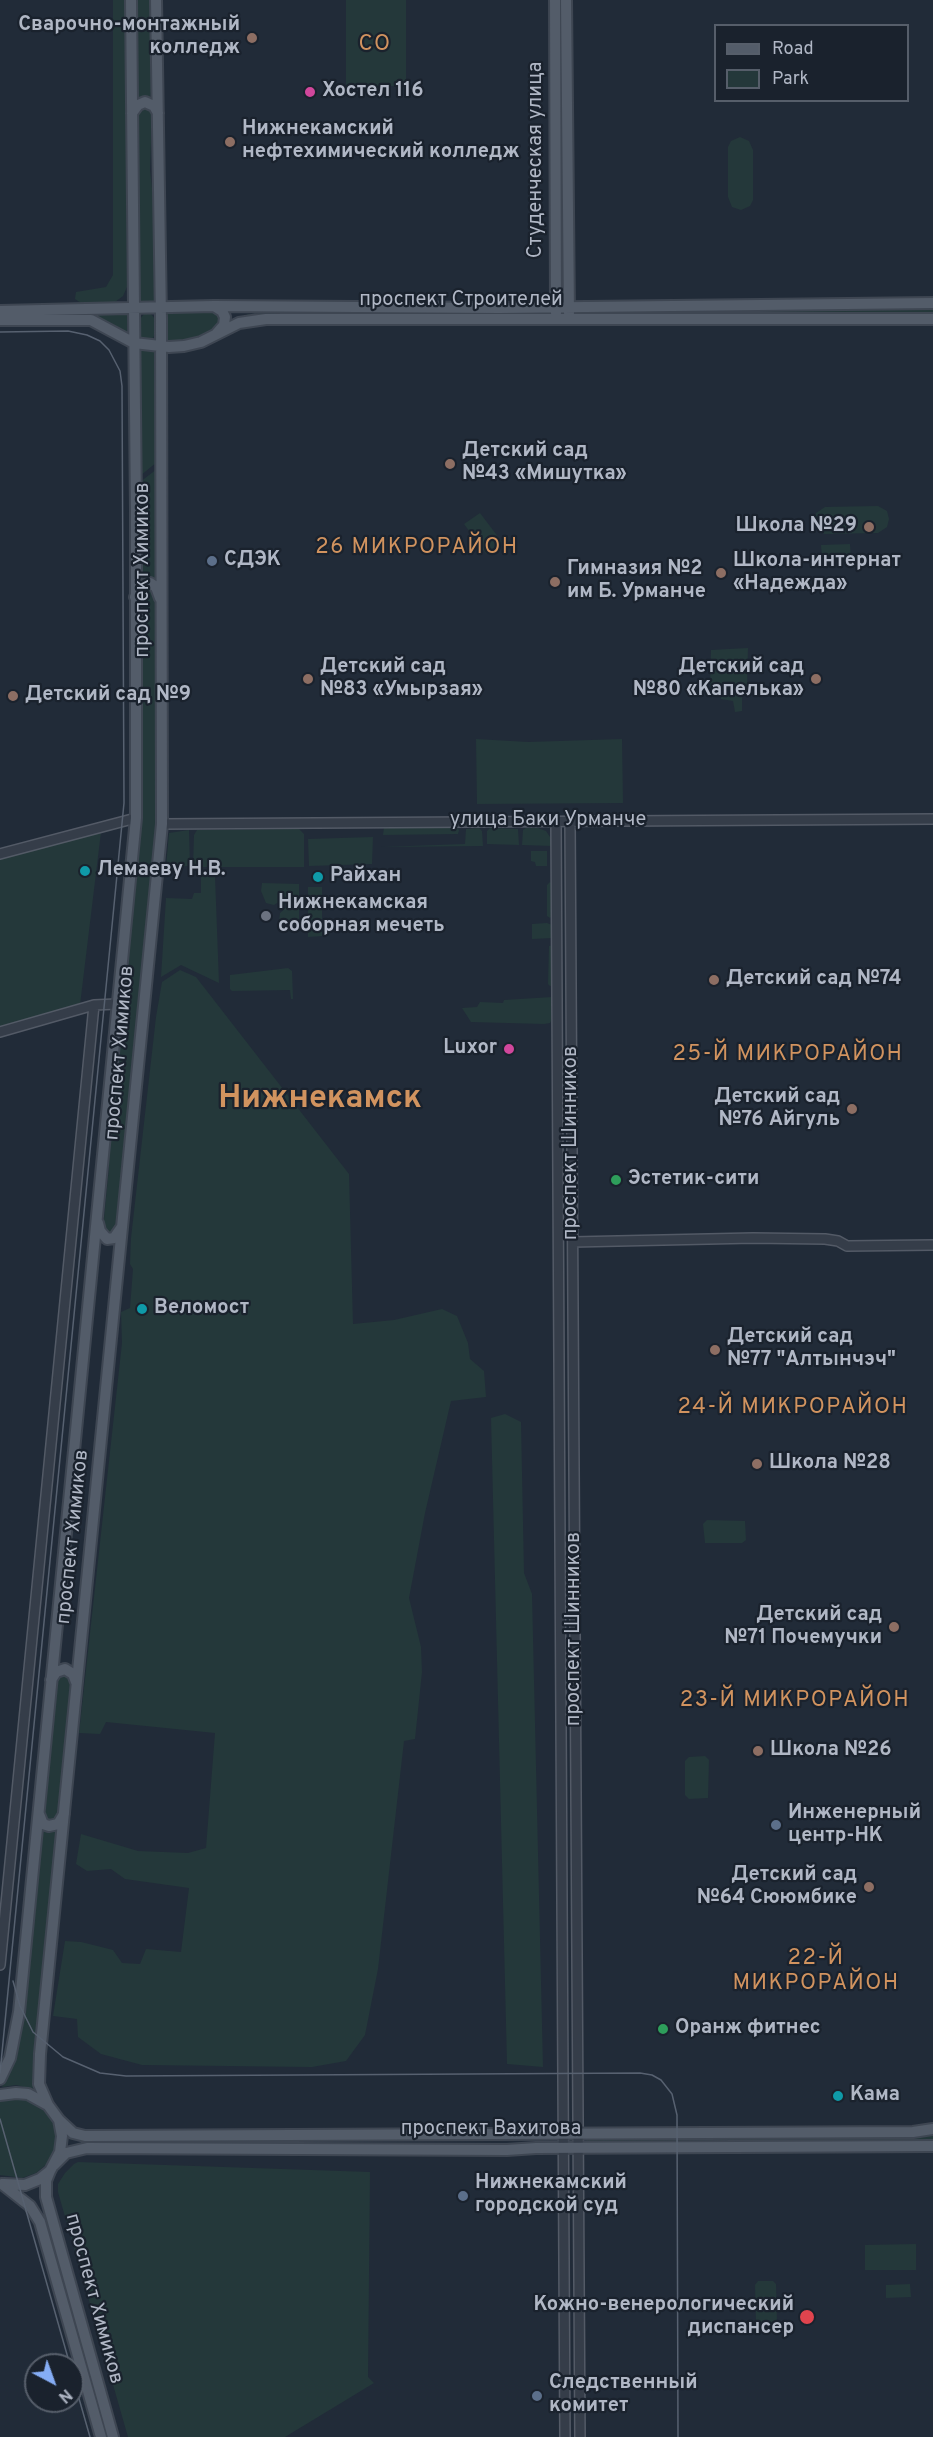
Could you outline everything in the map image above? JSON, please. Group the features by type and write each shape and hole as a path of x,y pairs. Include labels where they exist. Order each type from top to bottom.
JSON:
{"main road":[{"name":"проспект Химиков","path":"0,2079 10,2058 19,2012 135,818 131,0"},
{"name":"проспект Химиков","path":"48,2105 39,2084 39,2074 162,824 156,0"},
{"name":"Студенческая улица","path":"555,0 561,26 569,320"},
{"name":"Студенческая улица","path":"560,14 566,0"},
{"name":"Студенческая улица","path":"556,320 561,26"},
{"path":"132,113 136,106 145,102 152,105 158,113"},
{"name":"проспект Строителей","path":"0,311 214,306 556,308 933,303"},
{"path":"214,306 222,310 225,320 222,328 215,335"},
{"path":"248,306 243,316 249,320"},
{"name":"проспект Строителей","path":"0,320 91,320 134,343 184,346 249,320 933,319"},
{"path":"160,367 169,355 184,346"},
{"path":"135,598 141,586 150,583 156,587 162,601"},
{"path":"97,1220 100,1231 107,1239 114,1238 123,1224"},
{"path":"51,1680 58,1671 67,1670 75,1676 77,1685"},
{"path":"39,1814 43,1824 52,1826 60,1822 65,1811"},
{"path":"0,2095 28,2094 48,2105"},
{"name":"проспект Вахитова","path":"48,2105 73,2133 85,2136 914,2132 933,2129"},
{"path":"52,2168 62,2144 59,2120"},
{"name":"проспект Вахитова","path":"1,2184 25,2185 40,2179 72,2150 87,2148 507,2150 933,2146"},
{"name":"проспект Химиков","path":"52,2168 46,2181 46,2197 113,2437"},
{"name":"проспект Химиков","path":"1,2184 30,2206 40,2222 101,2437"}],"street":[{"path":"0,854 135,818"},
{"name":"улица Баки Урманче","path":"162,824 933,819"},
{"name":"проспект Шинников","path":"556,821 565,2437"},
{"name":"проспект Шинников","path":"570,821 580,2437"},
{"path":"0,1032 94,1005 117,1004"},
{"path":"0,1965 94,1005"},
{"path":"573,1242 753,1238 825,1239 838,1241 847,1246 933,1245"},
{"path":"563,2002 576,2002"},
{"path":"565,2269 578,2269"}],"green space":[{"path":"113,0 126,0 127,287 123,296 115,302 81,303 75,299 76,292 106,287 113,275"},
{"path":"135,0 151,0 153,76 150,99 145,97 137,99"},
{"path":"346,0 406,0 406,86 346,86"},
{"path":"559,29 563,29 563,295 560,295"},
{"path":"145,109 150,111 152,116 150,170 153,197 155,303 138,303 137,116"},
{"path":"740,137 749,141 753,150 753,200 750,206 741,210 732,207 728,197 728,147 731,141"},
{"path":"933,308 933,312 580,314 580,310"},
{"path":"542,311 542,314 249,317 247,314"},
{"path":"166,312 213,313 220,321 211,332 199,338 186,342 165,343"},
{"path":"127,313 127,335 97,318 0,316"},
{"path":"145,313 150,313 156,320 156,333 151,341 144,341 139,337 139,320"},
{"path":"139,350 154,350 157,462 140,476"},
{"path":"157,469 158,553 155,581 140,580 140,482"},
{"path":"878,506 887,511 889,519 887,527 878,533 825,534 818,531 814,524 816,513 825,507"},
{"path":"480,513 502,542 486,554 464,524"},
{"path":"850,544 851,559 822,560 821,545"},
{"path":"149,587 155,595 159,811 117,1229 111,1235 103,1229 109,1167 109,1138 141,818 140,593"},
{"path":"748,648 747,689 742,689 742,711 735,712 733,701 721,699 721,693 710,686 711,650"},
{"path":"476,739 528,742 622,739 623,803 477,804"},
{"path":"384,827 457,828 459,830 458,834 383,835"},
{"path":"479,828 482,831 483,846 381,847 465,844 466,829"},
{"path":"490,828 518,829 519,845 487,844 487,831"},
{"path":"526,828 546,831 552,840 552,846 522,845 523,830"},
{"path":"299,829 304,834 304,867 193,867 194,835 197,830"},
{"path":"189,830 190,866 166,867 169,833"},
{"path":"101,832 80,1005 0,1028 0,859"},
{"path":"373,837 372,864 309,866 308,839"},
{"path":"531,851 547,851 547,866 536,866 535,862 531,861"},
{"path":"201,871 210,871 215,876 219,983 181,965 161,977 166,898 192,899 194,893 201,893"},
{"path":"262,883 299,884 299,923 287,932 279,922 280,913 290,904 285,898 274,905 266,903 261,891"},
{"path":"552,883 553,916 550,918 547,916 547,885"},
{"path":"308,887 322,887 322,936 308,937"},
{"path":"532,924 552,925 553,938 532,939"},
{"path":"553,945 553,985 550,986 548,984 549,946"},
{"path":"288,968 292,971 293,999 291,999 290,990 232,991 230,989 230,975"},
{"path":"180,970 196,977 349,1174 353,1324 394,1320 442,1309 457,1316 468,1343 470,1359 484,1371 486,1397 451,1401 425,1513 409,1598 421,1647 422,1672 415,1739 404,1741 378,1969 365,2035 346,2061 312,2067 142,2065 101,2054 78,2037 77,2019 53,2016 65,1941 81,1942 113,1950 122,1963 140,1964 146,1949 181,1952 189,1888 125,1879 111,1869 87,1871 76,1864 81,1834 138,1851 188,1853 206,1848 215,1733 106,1722 100,1734 79,1733 122,1343 121,1312 130,1308 133,1269 130,1264 131,1238 156,1017 162,982"},
{"path":"552,997 553,1017 550,1023 544,1024 471,1022 462,1008 477,1007 480,1002 503,1003 504,1000"},
{"path":"505,1414 521,1422 524,1573 532,1594 543,2067 507,2064 491,1418"},
{"path":"707,1520 745,1521 746,1540 742,1543 705,1543 703,1524"},
{"path":"61,1674 68,1675 71,1679 60,1816 55,1822 47,1820 45,1815 56,1680"},
{"path":"705,1756 709,1760 708,1798 689,1799 685,1795 685,1761 689,1757"},
{"path":"44,1830 59,1831 33,2089 16,2085 2,2087 14,2059 22,2025 39,1855"},
{"path":"10,2098 26,2099 40,2106 51,2118 56,2133 55,2148 48,2163 36,2173 22,2178 0,2175 0,2102"},
{"path":"933,2133 933,2140 586,2141 588,2139"},
{"path":"78,2162 370,2172 368,2377 374,2383 285,2437 128,2437 58,2192 58,2184 65,2173"},
{"path":"916,2244 916,2270 865,2270 865,2245"},
{"path":"758,2281 773,2281 776,2284 777,2323 774,2326 761,2327 756,2323 755,2285"},
{"path":"910,2284 911,2297 886,2298 886,2285"}],"tram line":[{"path":"0,332 68,331 87,335 100,341 109,350 120,371 122,386 124,803 0,2073"},
{"path":"13,1981 20,2006 33,2032 63,2057 100,2073 126,2076 640,2073 652,2075 661,2080 672,2094 677,2115 678,2437"},
{"path":"0,2119 67,2353"},
{"path":"83,2413 90,2437"}],"place":[{"name":"Сварочно-монтажный колледж","path":"252,38"},
{"name":"Хостел 116","path":"310,92"},
{"name":"Нижнекамский нефтехимический колледж","path":"230,142"},
{"name":"Детский сад №43 «Мишутка»","path":"450,464"},
{"name":"Школа №29","path":"869,527"},
{"name":"СДЭК","path":"212,561"},
{"name":"Школа-интернат «Надежда»","path":"721,573"},
{"name":"Гимназия №2 им Б. Урманче","path":"555,582"},
{"name":"Детский сад №83 «Умырзая»","path":"308,679"},
{"name":"Детский сад №80 «Капелька»","path":"816,679"},
{"name":"Детский сад №9","path":"13,696"},
{"name":"Лемаеву Н.В.","path":"85,871"},
{"name":"Райхан","path":"318,877"},
{"name":"Нижнекамская соборная мечеть","path":"266,916"},
{"name":"Детский сад №74","path":"714,980"},
{"name":"Luxor","path":"509,1049"},
{"name":"Детский сад №76 Айгуль","path":"852,1109"},
{"name":"Эстетик-сити","path":"616,1180"},
{"name":"Веломост","path":"142,1309"},
{"name":"Детский сад №77 \"Алтынчэч\"","path":"715,1350"},
{"name":"Школа №28","path":"757,1464"},
{"name":"Детский сад №71 Почемучки","path":"894,1627"},
{"name":"Школа №26","path":"758,1751"},
{"name":"Инженерный центр-НК","path":"776,1825"},
{"name":"Детский сад №64 Сююмбике","path":"869,1887"},
{"name":"Оранж фитнес","path":"663,2029"},
{"name":"Кама","path":"838,2096"},
{"name":"Нижнекамский городской суд","path":"463,2196"},
{"name":"Кожно-венерологический диспансер","path":"807,2317"},
{"name":"Следственный комитет","path":"537,2396"}],"district":[{"name":"СО","path":"375,46"},
{"name":"26 МИКРОРАЙОН","path":"417,549"},
{"name":"25-Й МИКРОРАЙОН","path":"788,1056"},
{"name":"Нижнекамск","path":"320,1101"},
{"name":"24-Й МИКРОРАЙОН","path":"793,1409"},
{"name":"23-Й МИКРОРАЙОН","path":"795,1702"},
{"name":"22-Й МИКРОРАЙОН","path":"816,1973"}]}
